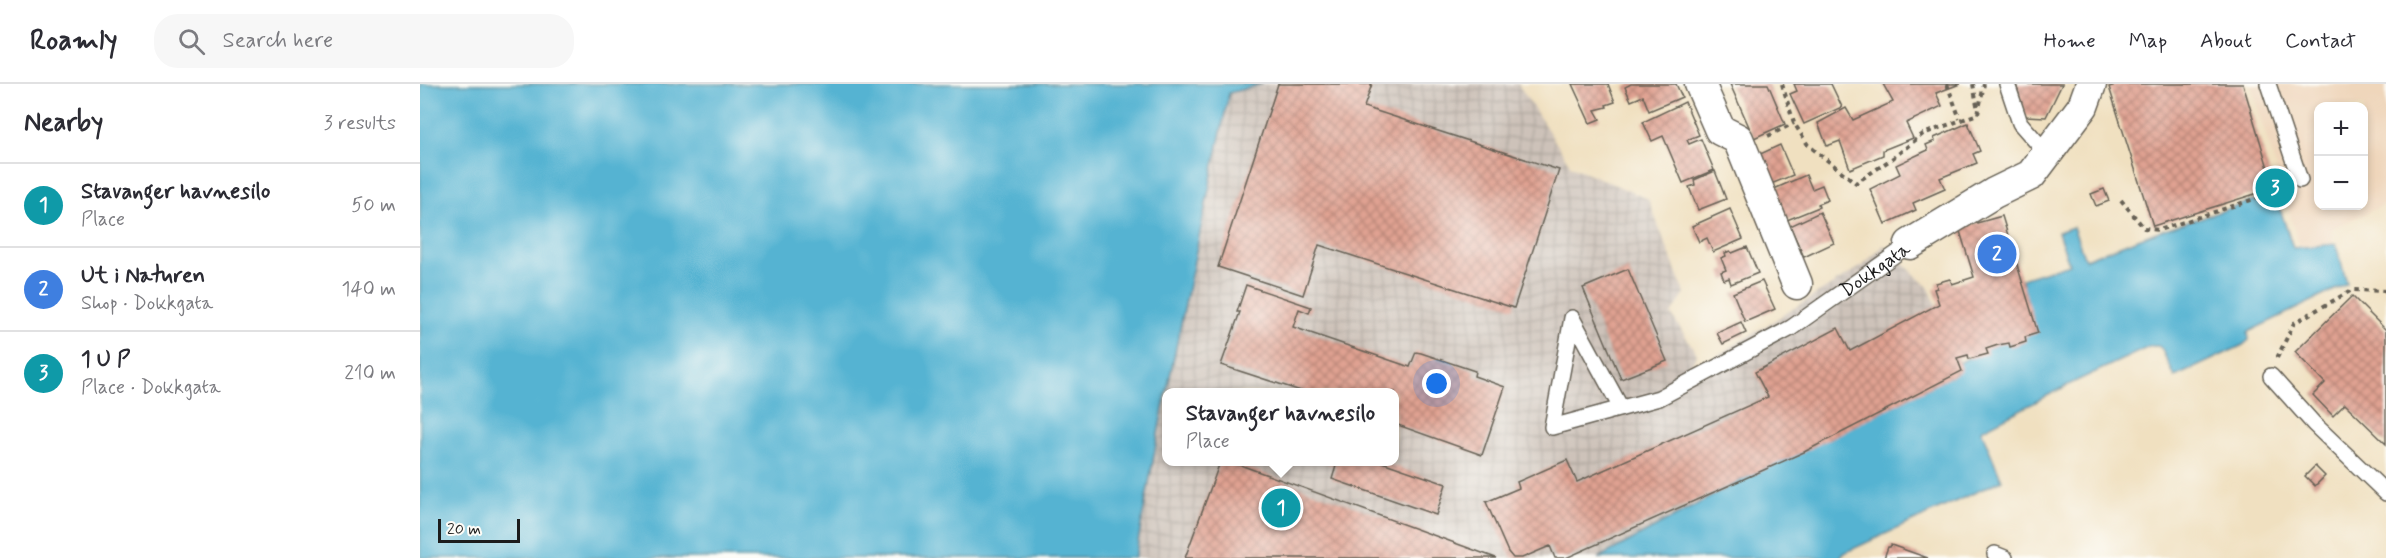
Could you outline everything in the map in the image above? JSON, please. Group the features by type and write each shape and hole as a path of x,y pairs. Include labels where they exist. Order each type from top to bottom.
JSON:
{"street":[{"path":"1700,84 1720,130 1738,139 1797,284"},
{"name":"Dokkgata","path":"1910,244 1969,200 2031,175 2083,106 2091,84"}],"lane":[{"path":"2007,84 2020,123 2047,154"},
{"path":"2268,84 2300,180"},
{"name":"Dokkgata","path":"1621,408 1572,318 1552,427 1659,398 1791,328 1910,244"},
{"path":"2271,376 2314,424 2386,493"}],"path":[{"path":"1782,84 1794,123 1808,145 1856,183 1923,134 1960,118 1978,114"},
{"path":"1947,84 1960,118"},
{"path":"1973,84 1978,114"},
{"path":"1978,114 1984,84"},
{"path":"2121,200 2144,228 2158,230 2301,184 2300,180"},
{"path":"2271,376 2279,352 2294,323 2352,290 2386,291"}],"shaded area":[{"path":"1263,84 1518,84 1571,166 1648,199 1685,294 1671,314 1697,354 1693,361 1694,368 1862,266 1884,245 1929,288 1960,362 1598,558 1135,558 1162,415 1162,466 1399,466 1399,388 1168,388 1229,93"},
{"path":"2251,84 2386,84 2386,204 2331,229 2333,243 2299,246"}],"water":[{"path":"420,84 1263,84 1229,93 1168,388 1162,388 1162,415 1135,558 420,558"},
{"path":"2275,194 2293,248 2336,244 2347,284 2248,332 2249,340 2243,345 2175,377 2161,348 2151,346 2074,382 1981,430 2002,480 1842,554 1841,558 1598,558 2031,324 2022,279 2069,264 2058,232 2073,227 2085,259 2162,230"}],"building":[{"path":"1278,84 1372,84 1364,107 1559,170 1514,308 1319,245 1303,295 1218,267"},
{"path":"1572,84 1608,84 1615,102 1595,110 1600,119 1590,123"},
{"path":"1631,84 1676,84 1682,97 1649,111 1643,96 1631,101 1625,87"},
{"path":"1730,84 1768,84 1785,124 1754,138"},
{"path":"1794,84 1831,84 1842,107 1804,124 1790,94 1797,91"},
{"path":"1883,84 1960,84 1936,93 1942,106 1906,123 1913,138 1883,150 1883,155 1850,169 1840,141 1827,146 1818,123 1846,108 1853,120 1893,102"},
{"path":"2016,84 2062,84 2046,117 2025,116"},
{"path":"2119,84 2243,84 2274,188 2153,226 2109,87"},
{"path":"1685,102 1699,135 1687,140 1689,144 1701,139 1714,170 1683,183 1663,136 1652,141 1643,122"},
{"path":"1968,123 1980,151 1973,154 1977,163 1940,178 1945,189 1913,203 1916,210 1885,224 1870,189 1900,174 1896,165 1928,150 1926,145 1935,141 1934,138"},
{"path":"1780,145 1793,175 1771,184 1758,155"},
{"path":"1715,171 1726,199 1698,210 1689,187 1695,185 1694,180"},
{"path":"1806,175 1812,189 1822,185 1828,200 1818,204 1819,207 1787,220 1774,189"},
{"path":"2104,189 2109,201 2096,206 2091,194"},
{"path":"1730,209 1743,239 1713,252 1707,238 1699,242 1692,226"},
{"path":"1820,212 1834,243 1804,257 1790,226"},
{"path":"2002,216 2038,333 2025,337 2026,342 2010,347 2009,343 1998,345 1986,349 1988,354 1969,359 1968,355 1957,358 1962,371 1804,452 1566,558 1555,558 1550,546 1522,558 1513,558 1508,552 1486,502 1519,488 1517,482 1567,460 1577,482 1768,397 1755,372 1838,328 1850,351 1939,304 1934,289 1937,288 1936,283 1950,279 1952,284 1974,277 1959,228"},
{"path":"1747,247 1758,273 1731,284 1729,278 1724,280 1721,272 1726,270 1721,258 1726,256 1725,253 1730,251 1732,253"},
{"path":"1628,269 1667,361 1621,379 1583,288"},
{"path":"1762,281 1775,309 1745,322 1733,293"},
{"path":"1246,285 1311,307 1309,313 1299,309 1293,327 1410,367 1416,352 1421,353 1475,371 1474,376 1505,387 1482,455 1399,425 1399,388 1292,388 1221,365 1240,312 1237,312"},
{"path":"2352,296 2386,330 2386,444 2345,404 2333,416 2313,395 2325,383 2295,352"},
{"path":"1741,322 1746,333 1723,344 1717,333"},
{"path":"1219,466 1243,466 1496,558 1185,558"},
{"path":"1336,466 1394,466 1446,484 1436,515 1332,479"},
{"path":"2315,466 2325,476 2315,486 2305,476"},
{"path":"1891,545 1928,558 1884,558"}],"place":[{"name":"1 U P","path":"2275,188"},
{"name":"Ut i Naturen","path":"1997,254"},
{"name":"Stavanger havnesilo","path":"1281,508"}]}
